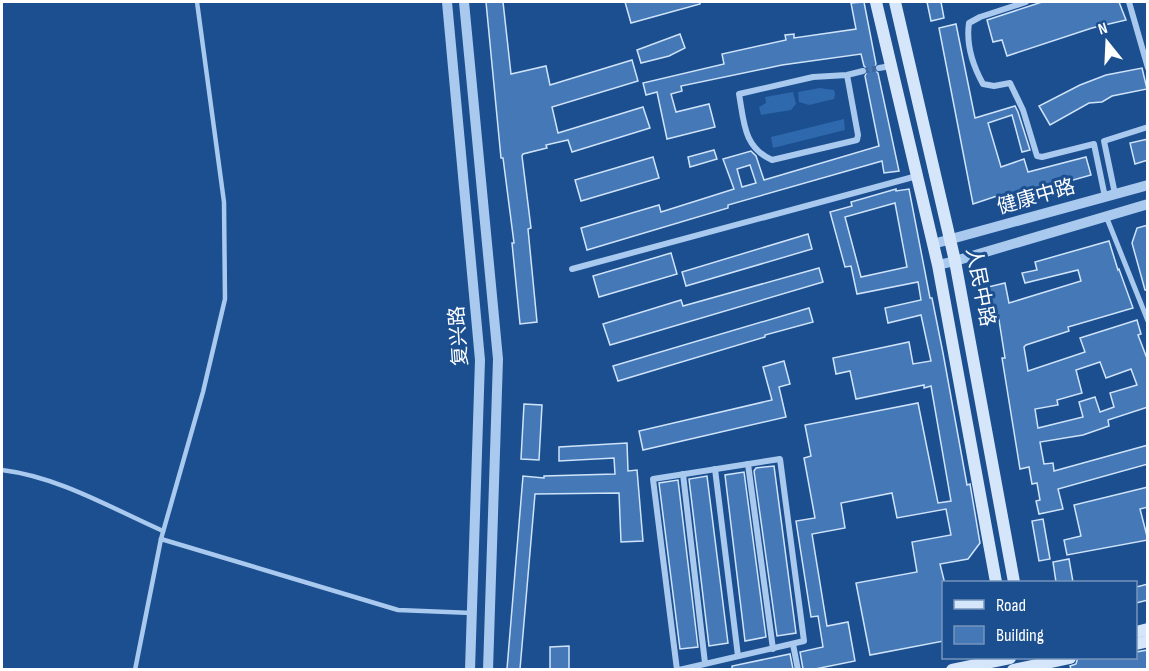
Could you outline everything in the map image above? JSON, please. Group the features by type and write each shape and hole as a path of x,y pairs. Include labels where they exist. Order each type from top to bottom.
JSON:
{"main road":[{"name":"人民中路","path":"876,2 885,67 917,176 938,265 996,581"},
{"name":"人民中路","path":"895,2 951,240 1014,581"},
{"path":"952,669 1000,659"},
{"path":"1012,669 1059,659"}],"street":[{"name":"复兴路","path":"447,2 480,360 470,669"},
{"name":"复兴路","path":"464,2 498,359 488,669"},
{"path":"1026,2 980,17 969,24 970,50 978,74 983,84 994,86 1010,83 1023,110 1037,156 1042,157 1094,144 1110,195"},
{"path":"1129,2 1148,68"},
{"path":"847,75 857,140 772,160 762,156 749,142 739,94 813,77 847,75 863,71"},
{"path":"1110,195 1104,141 1148,127"},
{"path":"572,269 917,176"},
{"name":"健康中路","path":"933,243 1148,185"},
{"name":"健康中路","path":"938,265 1148,204"},
{"path":"1106,216 1148,321"},
{"path":"780,459 804,641 678,669 653,479 748,464 780,459"},
{"path":"748,464 773,649"},
{"path":"716,469 738,656"},
{"path":"683,474 705,663"},
{"path":"793,644 798,669"}],"lane":[{"path":"135,669 161,539 203,392 225,299 224,202 198,2"},
{"path":"2,470 28,473 76,491 164,531"},
{"path":"161,539 398,610 472,613"}],"shaded area":[{"path":"820,88 834,90 834,99 809,105 799,102 798,92"},
{"path":"793,92 796,104 791,110 761,115 759,107 766,103 765,97"},
{"path":"844,119 845,130 773,148 771,137"}],"building":[{"path":"486,2 503,2 511,74 546,66 550,85 632,60 638,81 552,107 558,133 643,107 650,128 572,152 568,140 523,154 531,228 528,229 537,322 520,324 512,243 514,243 503,158 501,158"},
{"path":"625,2 700,2 700,4 631,23"},
{"path":"864,2 876,64 874,69 878,73 899,171 884,173 882,161 728,205 728,208 587,250 581,228 659,205 661,212 734,189 723,159 751,151 756,156 764,180 879,146 865,76 868,70 864,66 861,54 782,65 681,86 682,91 671,94 676,112 709,104 715,127 667,139 657,92 646,95 643,83 724,64 722,54 786,40 785,35 794,34 794,38 856,29 851,3","holes":["750,165 756,183 742,187 737,169"]},
{"path":"927,2 941,2 944,18 931,21"},
{"path":"1042,2 1119,2 1126,20 1092,28 1007,56 1002,40 993,42 987,20"},
{"path":"956,24 975,118 1015,106 1030,150 1022,152 1012,115 988,123 1001,167 1024,159 1028,172 1086,157 1091,175 1002,200 1000,195 973,204 939,28"},
{"path":"680,34 685,48 669,56 641,63 637,50"},
{"path":"1142,68 1147,89 1112,96 1102,102 1089,103 1050,125 1039,106 1080,85 1106,75"},
{"path":"1148,139 1148,160 1135,164 1130,143"},
{"path":"714,150 717,159 690,167 688,157"},
{"path":"653,157 659,178 581,201 575,180"},
{"path":"896,189 896,191 909,189 980,543 968,559 940,564 944,580 942,581 942,641 870,655 856,583 917,572 912,542 951,535 946,509 897,518 892,493 841,503 845,528 812,534 827,626 848,622 855,661 815,669 803,669 800,652 823,647 818,616 811,617 796,521 815,518 804,458 811,456 805,425 918,403 938,503 951,501 931,386 924,388 924,385 856,399 850,371 836,374 833,358 909,342 913,364 931,361 921,315 888,323 885,308 921,300 918,282 857,294 851,266 845,267 830,212 852,206 851,202","holes":["895,203 907,267 861,277 845,217"]},
{"path":"1148,225 1148,290 1145,290 1132,243 1137,228"},
{"path":"808,234 812,249 686,286 682,272"},
{"path":"1109,241 1133,308 1068,327 1069,331 1026,345 1024,347 1028,371 1085,352 1080,338 1137,320 1141,334 1138,335 1148,361 1148,407 1108,420 1109,426 1083,435 1040,442 1044,464 1053,463 1054,471 1148,445 1148,464 1058,489 1063,509 1039,514 1036,501 1040,500 1037,483 1032,484 1029,467 1020,469 1002,358 1005,358 998,314 994,314 988,287 1005,283 1009,303 1081,281 1078,270 1025,283 1022,273 1037,270 1035,262","holes":["1100,362 1106,378 1131,369 1137,385 1110,393 1114,407 1100,412 1095,397 1079,402 1083,417 1038,428 1035,409 1058,405 1057,400 1082,393 1076,370"]},
{"path":"671,253 677,274 599,297 593,276"},
{"path":"819,268 823,282 610,345 603,324 681,300 683,306"},
{"path":"809,308 813,322 618,381 613,366"},
{"path":"784,361 790,384 779,387 786,417 643,450 639,431 772,400 763,367"},
{"path":"524,404 542,405 539,460 521,459"},
{"path":"627,443 628,471 637,470 643,541 621,542 619,493 535,494 520,669 507,669 523,476 544,478 544,476 615,474 614,458 559,461 559,447"},
{"path":"774,466 796,633 777,636 754,471 756,468"},
{"path":"744,472 766,637 745,641 725,475"},
{"path":"707,476 728,643 709,646 689,479"},
{"path":"678,480 698,647 680,649 659,483"},
{"path":"1148,487 1148,507 1140,509 1148,540 1067,555 1064,540 1081,536 1074,505"},
{"path":"1043,519 1050,559 1039,561 1032,521"},
{"path":"1069,559 1073,581 1056,581 1053,562"},
{"path":"1148,584 1148,600 1137,603 1137,587"},
{"path":"569,646 569,669 550,669 550,647"},
{"path":"1148,650 1148,669 1071,669 1070,666 1076,664 1077,659 1137,659 1137,652"},
{"path":"790,654 793,669 732,669 732,666"}],"tunnel":[{"path":"863,71 879,68"}]}
